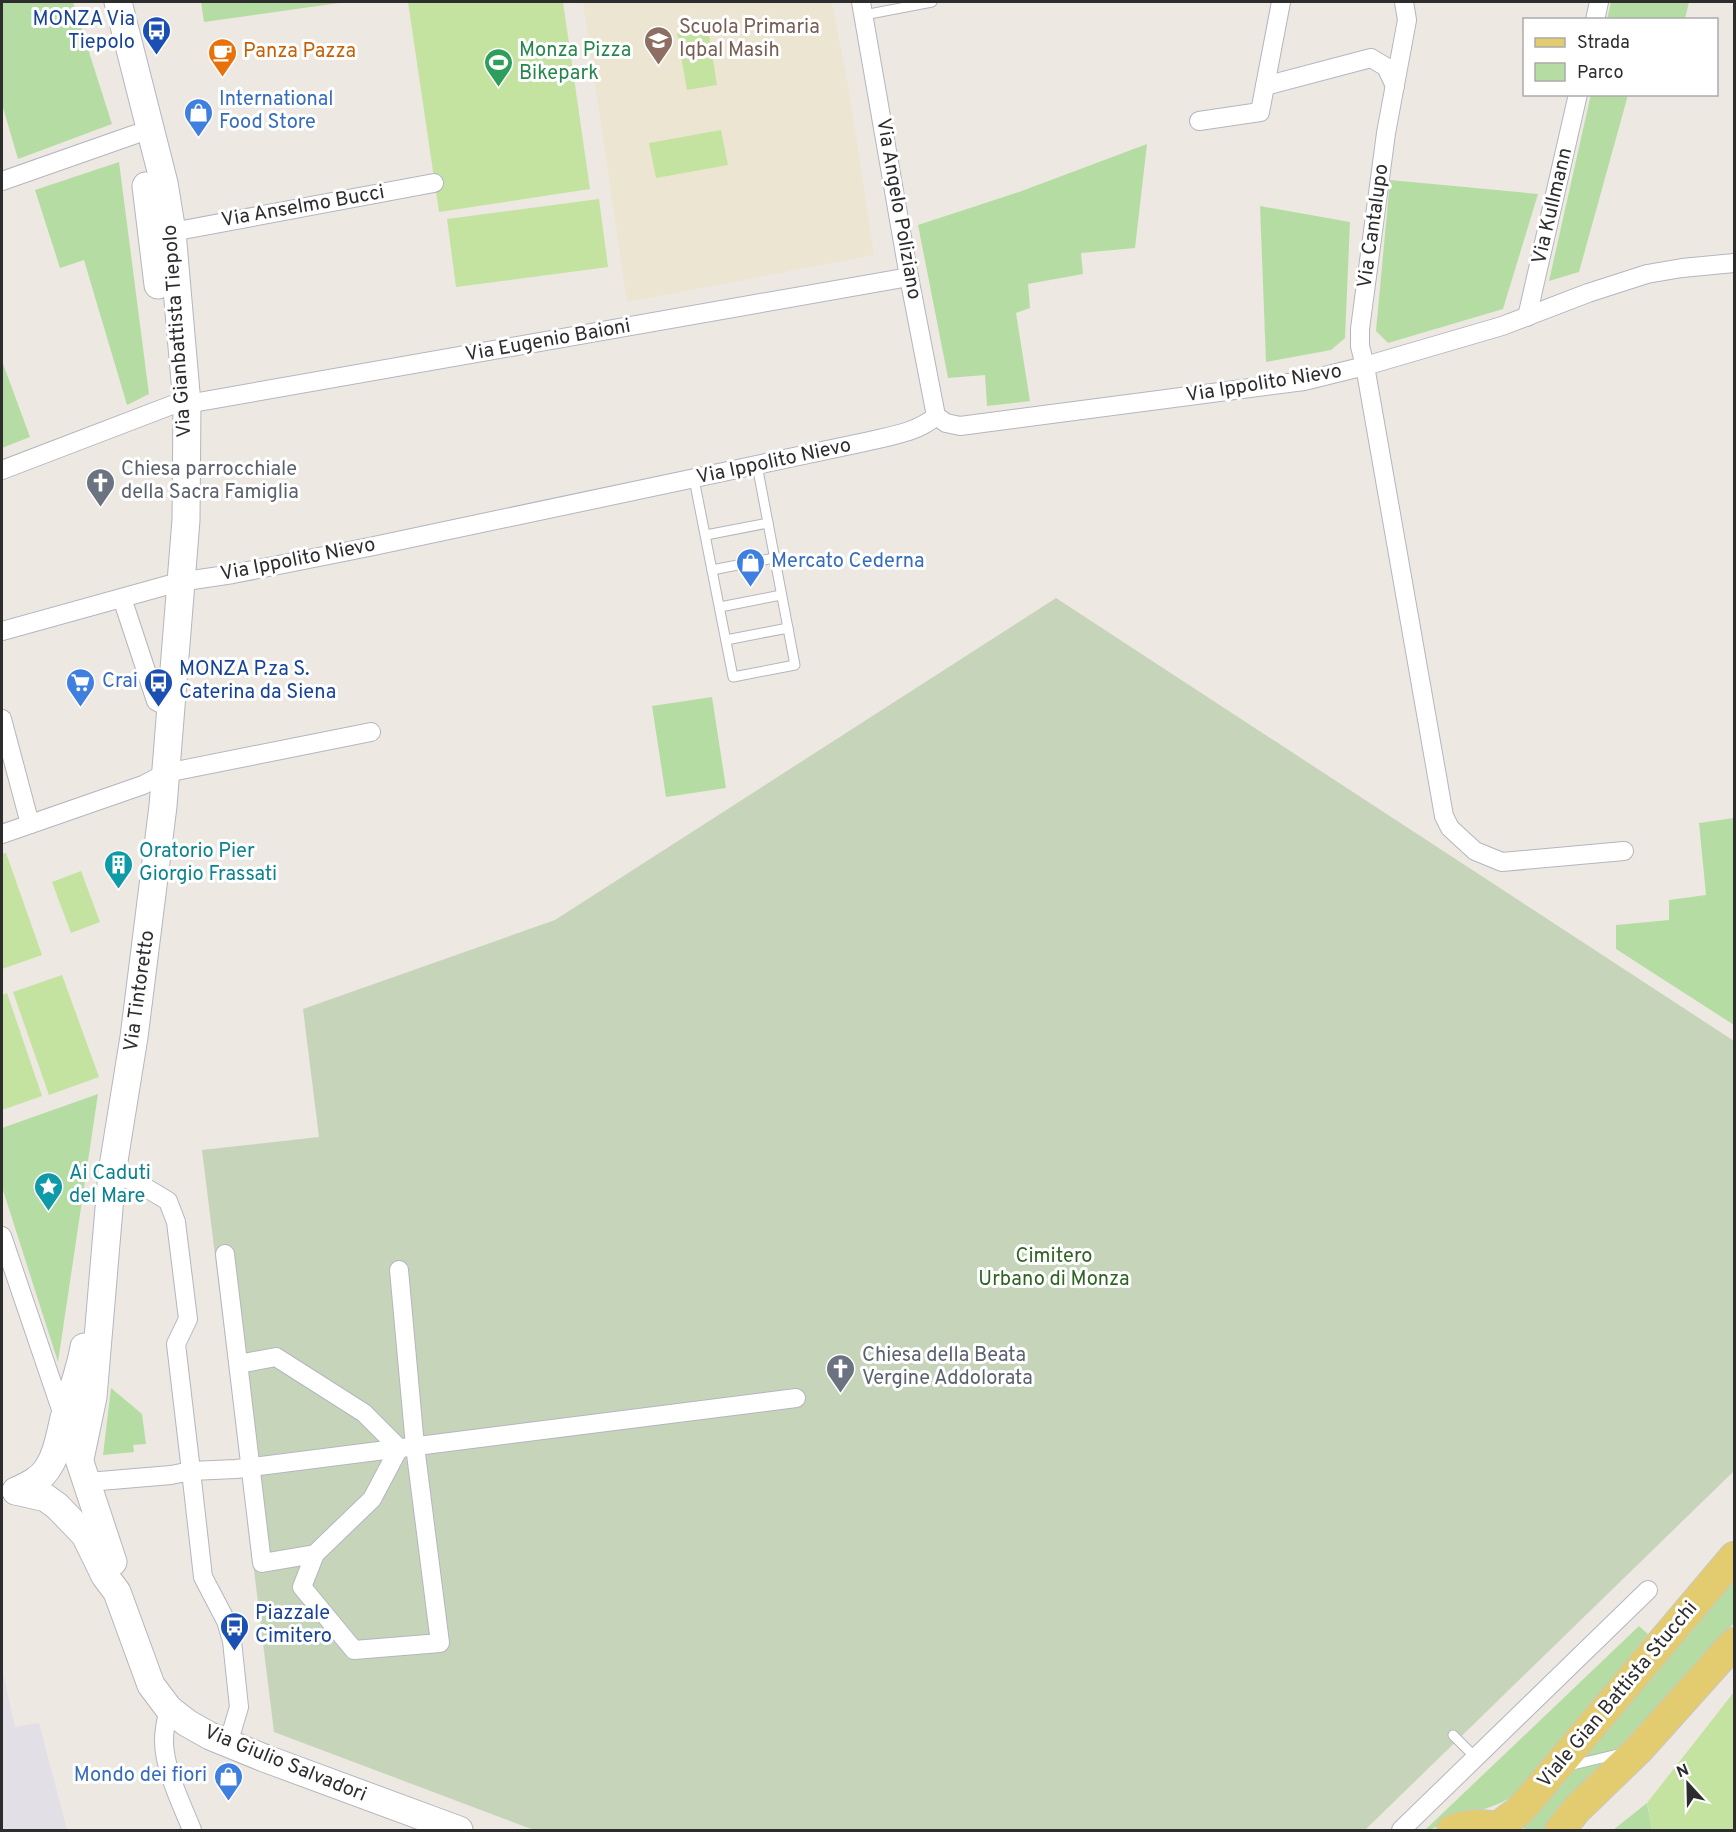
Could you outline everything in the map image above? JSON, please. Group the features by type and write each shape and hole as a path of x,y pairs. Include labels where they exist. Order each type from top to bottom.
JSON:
{"main road":[{"name":"Viale Gian Battista Stucchi","path":"1452,1830 1470,1825 1485,1825 1500,1829 1521,1809 1734,1557"},
{"path":"1560,1830 1576,1810 1639,1749 1734,1642"}],"street":[{"name":"Via Gianbattista Tiepolo","path":"100,2 136,134 147,190 179,404"},
{"name":"Via Gianbattista Tiepolo","path":"118,2 164,183 171,232 186,520 170,709"},
{"path":"1199,121 1260,112 1281,2"},
{"name":"Via Cantalupo","path":"1365,366 1360,346 1360,329 1386,133 1407,20 1404,2"},
{"path":"1595,18 1599,2"},
{"name":"Via Angelo Poliziano","path":"862,8 936,416"},
{"path":"1265,86 1371,58 1386,67 1395,86"},
{"name":"Via Kullmann","path":"1527,317 1578,96"},
{"path":"2,181 136,134"},
{"name":"Via Anselmo Bucci","path":"171,232 434,183"},
{"name":"Via Ippolito Nievo","path":"2,631 179,582 267,567 865,442 917,428 936,416 946,423 960,426 1304,381 1365,366 1527,317 1588,293 1647,274 1734,263"},
{"name":"Via Eugenio Baioni","path":"2,470 179,404 909,277"},
{"name":"Via Ippolito Nievo","path":"1365,366 1444,816 1450,828 1475,851 1502,862 1624,851"},
{"path":"122,597 156,701 170,709"},
{"name":"Via Tintoretto","path":"84,1471 96,1373 112,1173 134,1037 166,773 170,709"},
{"path":"2,719 30,824"},
{"path":"2,834 143,785 166,773 371,732"},
{"path":"112,1173 138,1183 168,1201 176,1222 188,1319 176,1344 203,1577 226,1621 232,1641 239,1707 228,1743"},
{"name":"Via Tintoretto","path":"9,1492 33,1482 49,1466 58,1445 64,1418 80,1370 108,1209"},
{"path":"2,1236 84,1471"},
{"path":"225,1254 262,1563 315,1554"},
{"path":"399,1270 407,1447 440,1643 354,1650 302,1587 315,1554 372,1499 407,1447"},
{"path":"239,1364 276,1357 364,1413 407,1447"},
{"path":"9,1492 84,1471 171,1475 191,1471 251,1467 796,1398"},
{"name":"Via Giulio Salvadori","path":"84,1471 117,1573 117,1592"},
{"name":"Via Giulio Salvadori","path":"9,1492 46,1498 67,1515 85,1535 105,1576 117,1592 151,1685 169,1709 187,1723 228,1743 459,1830"},
{"path":"1401,1830 1648,1590"},
{"path":"169,1709 164,1744 192,1830"}],"lane":[{"path":"862,8 932,2"},
{"path":"694,479 733,677 795,666 758,465"},
{"path":"706,535 768,523"},
{"path":"712,570 774,558"},
{"path":"720,607 782,595"},
{"path":"726,640 788,628"},
{"path":"1453,1735 1476,1758"},
{"path":"1555,1769 1639,1749"}],"shaded area":[{"path":"583,2 832,2 849,92 874,255 627,302"},
{"path":"2,1668 15,1727 39,1723 67,1830 2,1830"}],"green space":[{"path":"2,2 73,2 112,124 18,159 2,104"},
{"path":"201,2 346,2 204,22"},
{"name":"Monza Pizza Bikepark","path":"408,2 563,2 590,189 439,212"},
{"path":"1611,2 1689,2 1685,18 1607,18"},
{"path":"708,28 717,85 687,90 677,33"},
{"path":"1591,96 1628,96 1579,272 1549,281"},
{"path":"721,130 728,165 656,178 649,143"},
{"path":"1147,144 1135,248 1081,253 1083,274 1028,284 1030,308 1016,313 1030,401 987,406 985,375 948,378 918,225 1019,192"},
{"path":"119,162 149,394 127,405 84,260 60,268 35,190"},
{"path":"1390,180 1538,194 1503,309 1388,343 1376,331"},
{"path":"599,199 608,267 456,287 447,219"},
{"path":"1260,206 1350,222 1345,338 1331,350 1266,362"},
{"path":"2,361 30,437 2,448"},
{"name":"Cimitero Urbano di Monza","path":"1056,598 1734,1041 1734,1471 1365,1830 534,1830 274,1732 202,1150 319,1137 303,1009 555,920"},
{"path":"712,697 726,788 666,797 652,706"},
{"path":"1734,818 1734,1025 1616,949 1616,925 1669,920 1669,900 1706,895 1699,823"},
{"path":"6,853 42,955 2,969 2,854"},
{"path":"81,871 100,922 71,933 52,882"},
{"path":"62,975 99,1077 49,1095 13,992"},
{"path":"7,993 42,1096 2,1110 2,995"},
{"path":"98,1094 58,1362 2,1187 2,1128"},
{"path":"111,1388 142,1414 146,1444 133,1445 134,1452 103,1455"},
{"path":"1734,1571 1734,1623 1692,1675 1549,1830 1526,1830 1518,1824"},
{"path":"1639,1626 1648,1634 1517,1794 1492,1806 1425,1830"},
{"path":"1734,1692 1734,1830 1652,1830 1647,1803"},
{"path":"1647,1803 1652,1830 1613,1830"}],"place":[{"name":"MONZA Via Tiepolo","path":"156,56"},
{"name":"Scuola Primaria Iqbal Masih","path":"658,66"},
{"name":"Panza Pazza","path":"222,78"},
{"name":"Monza Pizza Bikepark","path":"498,88"},
{"name":"International Food Store","path":"198,138"},
{"name":"Chiesa parrocchiale della Sacra Famiglia","path":"100,508"},
{"name":"Mercato Cederna","path":"750,588"},
{"name":"Crai","path":"81,708"},
{"name":"MONZA P.za S. Caterina da Siena","path":"158,708"},
{"name":"Oratorio Pier Giorgio Frassati","path":"118,890"},
{"name":"Ai Caduti del Mare","path":"48,1212"},
{"name":"Chiesa della Beata Vergine Addolorata","path":"841,1394"},
{"name":"Piazzale Cimitero","path":"234,1652"},
{"name":"Mondo dei fiori","path":"228,1802"}]}
